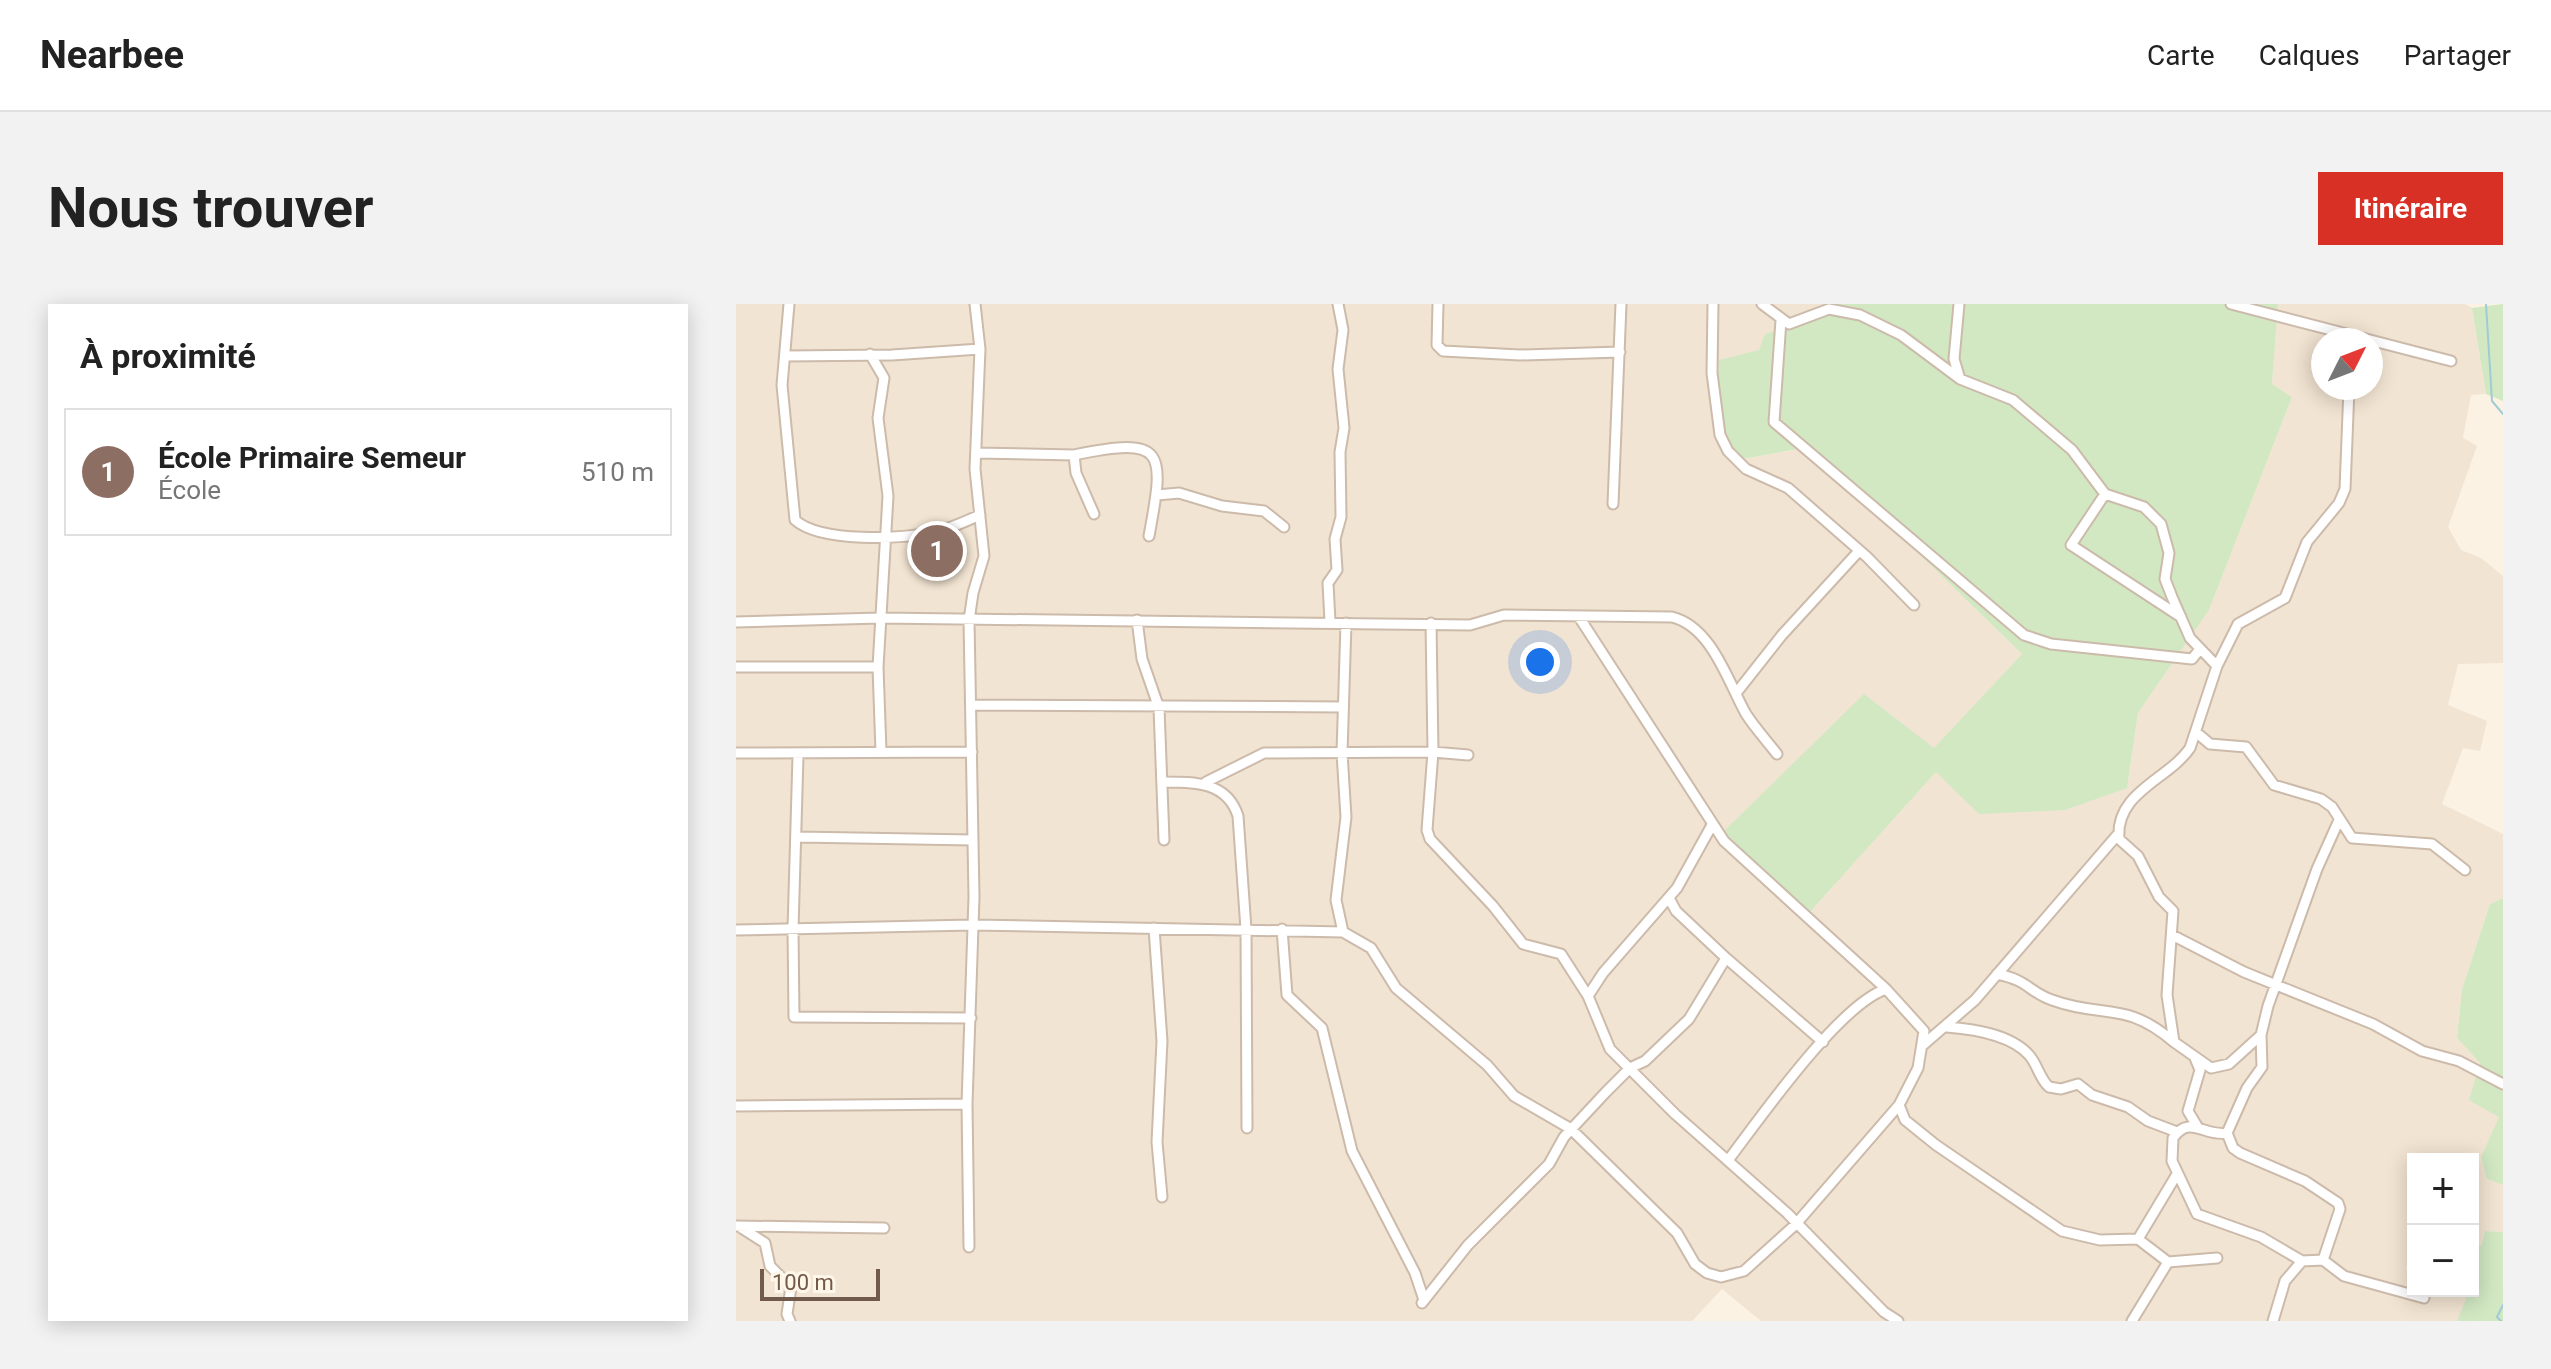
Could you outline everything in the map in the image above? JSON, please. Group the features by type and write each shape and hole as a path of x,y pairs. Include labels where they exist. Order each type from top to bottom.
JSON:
{"street":[{"path":"789,304 784,428 795,520 811,529 838,535 886,537 935,532 980,515"},
{"path":"969,1247 967,1104 971,1018 972,705 969,620 984,556 976,453 980,349 975,304"},
{"path":"1330,622 1328,583 1337,570 1335,539 1341,517 1340,452 1344,428 1338,369 1343,330 1338,304"},
{"path":"1438,304 1437,345 1443,351 1505,355 1620,352"},
{"path":"1613,504 1621,304"},
{"path":"1713,304 1712,373 1720,435 1728,451 1746,469 1788,488 1914,605"},
{"path":"1762,304 1789,324 1829,309 1860,315 1901,335 1960,379 2013,400 2072,450 2105,494 2144,507 2161,524 2169,553 2165,579 2190,638 2217,666"},
{"path":"1959,304 1954,359 1960,379"},
{"path":"2231,304 2325,328"},
{"path":"1781,320 1774,422 2024,635 2051,644 2192,659 2200,649"},
{"path":"2383,343 2451,361"},
{"path":"785,356 980,349"},
{"path":"870,354 884,378 878,418 888,496 878,667 881,752"},
{"path":"1923,1045 1947,1027 1997,974 2119,833 2133,799 2182,759 2197,733 2217,666 2238,624 2285,598 2307,542 2339,503 2345,489 2349,458 2349,400"},
{"path":"976,453 1074,455 1115,447 1149,452 1158,462 1157,495 1149,536"},
{"path":"1074,455 1076,473 1094,514"},
{"path":"1157,495 1179,493 1222,506 1264,511 1284,527"},
{"path":"2105,494 2071,545 2182,618"},
{"path":"1737,692 1782,635 1859,551"},
{"path":"736,622 880,618 1470,625 1504,615 1672,617 1687,620 1708,647 1737,692 1746,714 1777,754"},
{"path":"736,930 972,925 1343,932 1371,948 1396,988 1487,1065 1514,1096 1571,1129 1677,1233 1695,1264 1707,1273 1721,1277 1744,1271 1795,1225 1899,1105 1918,1068 1924,1031 1886,989 1751,868 1712,825 1579,617"},
{"path":"1137,620 1142,659 1159,708 1164,840"},
{"path":"1343,932 1336,900 1346,817 1342,753 1346,623"},
{"path":"1431,623 1433,752 1427,830 1430,839 1493,906 1523,944 1561,954 1588,996 1604,1040 1630,1068 1675,1114 1729,1159 1884,1312 1898,1321"},
{"path":"736,667 878,667"},
{"path":"972,705 1343,707"},
{"path":"2197,733 2218,746 2246,747 2274,785 2321,799 2332,807 2352,838 2432,844 2465,870"},
{"path":"736,753 798,756 972,752"},
{"path":"1163,782 1206,782 1264,753 1433,752 1468,755"},
{"path":"798,756 794,1017 971,1018"},
{"path":"1206,782 1233,804 1238,816 1246,929 1247,1128"},
{"path":"2323,1260 2340,1209 2338,1203 2305,1181 2240,1153 2233,1148 2227,1133 2247,1088 2262,1067 2261,1035 2276,985 2317,869 2339,820"},
{"path":"1588,996 1603,973 1669,898 1712,825"},
{"path":"2119,833 2119,839 2138,856 2159,897 2173,911 2167,995 2174,1042"},
{"path":"798,837 972,840"},
{"path":"1669,898 1676,911 1726,958 1823,1042"},
{"path":"1154,928 1162,1041 1157,1142 1162,1197"},
{"path":"1282,929 1287,995 1322,1028 1352,1151 1415,1273 1423,1302 1468,1245 1501,1217 1549,1164 1571,1129 1630,1068 1645,1061 1689,1019 1726,958"},
{"path":"2172,935 2276,985 2373,1024 2422,1051 2459,1061 2503,1084"},
{"path":"1997,974 2020,978 2048,999 2074,1007 2123,1011 2147,1021 2211,1068 2229,1064 2261,1035"},
{"path":"1729,1159 1823,1042 1866,1000 1886,989"},
{"path":"1947,1027 1974,1029 2013,1045 2029,1055 2049,1087 2061,1089 2078,1084 2092,1095 2128,1107 2148,1121 2177,1132"},
{"path":"2195,1058 2200,1070 2188,1101 2188,1111 2197,1126"},
{"path":"736,1106 967,1104"},
{"path":"1899,1105 1905,1120 1926,1137 2062,1231 2100,1240 2138,1239 2168,1262 2217,1258"},
{"path":"2227,1133 2210,1133 2191,1125 2177,1132 2170,1147 2177,1174 2197,1214 2261,1237 2302,1261 2323,1260 2344,1276 2424,1298"},
{"path":"2138,1239 2177,1174"},
{"path":"738,1227 884,1228"},
{"path":"738,1227 765,1243 770,1266 791,1287 787,1314 790,1321"},
{"path":"2273,1321 2285,1281 2302,1261"},
{"path":"2132,1321 2168,1262"}],"shaded area":[{"path":"736,304 1833,304 1829,314 1765,334 1738,460 1809,447 2022,654 1934,749 1864,694 1809,913 1936,772 2127,788 2138,713 2209,610 2292,397 2272,384 2278,304 2465,304 2472,308 2486,394 2471,395 2463,438 2477,446 2448,527 2461,550 2481,558 2503,576 2503,663 2458,664 2448,705 2487,721 2480,751 2463,748 2442,804 2503,834 2503,898 2490,904 2462,989 2457,1038 2480,1063 2499,1117 2487,1179 2503,1185 2503,1232 2485,1231 2479,1246 2479,1153 2407,1153 2407,1297 2467,1297 2457,1321 1761,1321 1722,1289 1692,1321 736,1321"}],"green space":[{"path":"1833,304 2278,304 2272,384 2292,397 2209,610 2138,713 2127,788 2065,810 1979,814 1936,772 1809,913 1723,832 1864,694 1934,748 2022,654 1809,447 1737,460 1717,409 1719,360 1759,350 1765,334 1828,314"},
{"path":"2503,304 2503,401 2486,394 2472,308"},
{"path":"2503,898 2503,1185 2487,1179 2481,1157 2499,1117 2469,1100 2480,1063 2457,1038 2462,989 2490,904"},
{"path":"2485,1231 2503,1232 2503,1321 2457,1321 2467,1297 2479,1297 2481,1246"}],"waterway":[{"path":"2486,304 2492,401 2503,414"},
{"path":"2501,1321 2497,1317 2503,1305"}],"place":[{"name":"École Primaire Semeur","path":"937,551"}]}
